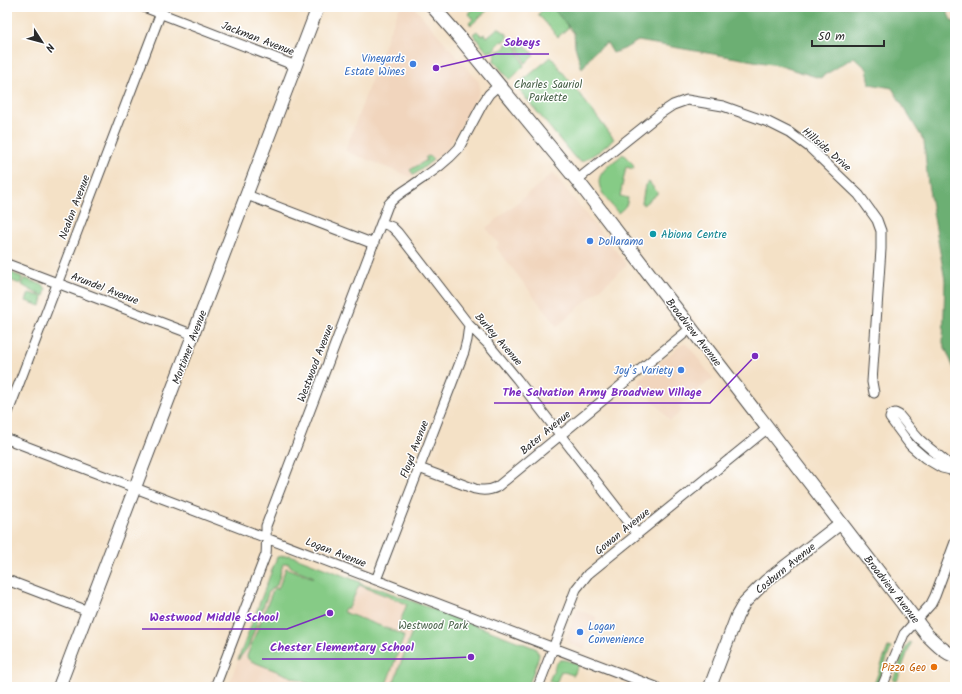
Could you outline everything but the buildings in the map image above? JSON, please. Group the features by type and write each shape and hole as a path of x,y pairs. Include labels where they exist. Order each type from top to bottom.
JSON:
{"main road":[{"name":"Broadview Avenue","path":"433,7 577,180 927,635 940,648 955,656"}],"street":[{"name":"Jackman Avenue","path":"144,7 161,10 296,66"},
{"name":"Mortimer Avenue","path":"59,687 318,7"},
{"name":"Nealon Avenue","path":"7,415 161,10"},
{"name":"Westwood Avenue","path":"215,687 266,554 266,526 388,205 391,201 443,164 459,148 483,103 489,94 499,85"},
{"name":"Hillside Drive","path":"577,180 661,113 673,105 687,100 730,108 768,122 790,133 809,147 859,195 877,220 880,231 881,249 872,382 874,393"},
{"path":"247,195 374,244"},
{"name":"Burley Avenue","path":"382,222 392,227 398,233 469,325 508,367 637,534"},
{"name":"Arundel Avenue","path":"7,264 194,335"},
{"name":"Floyd Avenue","path":"376,580 464,352 469,325"},
{"name":"Bater Avenue","path":"419,468 482,491 489,491 497,487 691,328"},
{"path":"895,413 899,415 918,437 955,470 942,468 925,458 910,445 890,418 891,414 895,413"},
{"name":"Gowan Avenue","path":"538,687 576,589 588,574 768,428"},
{"name":"Logan Avenue","path":"7,439 656,687"},
{"name":"Cosburn Avenue","path":"710,687 737,616 745,602 766,581 841,524"},
{"path":"882,687 904,634 931,604 955,542"},
{"path":"7,580 88,611"}],"shaded area":[{"path":"400,7 414,7 479,82 480,87 478,95 447,149 411,177 345,151 388,35"},
{"path":"553,173 627,265 557,327 496,247 499,244 486,228"},
{"path":"684,344 690,348 713,378 679,406 682,411 670,421 638,381"},
{"path":"290,555 360,582 359,585 407,604 398,627 445,645 538,659 528,687 228,687 277,557"},
{"path":"577,609 597,617 584,650 570,644 567,641 567,636"}],"green space":[{"path":"475,7 491,7 471,25 469,23 473,19 468,13"},
{"path":"546,7 552,7 569,27 558,37 538,14"},
{"path":"552,7 945,7 951,20 955,23 955,371 943,343 945,280 928,184 924,141 892,88 870,84 867,69 854,57 820,78 777,65 638,41 613,53 607,43 593,53 582,69 575,46 574,33"},
{"path":"498,28 507,34 507,39 496,46 497,48 493,51 487,52 473,34 477,31 482,36 485,34 487,37"},
{"path":"509,41 515,42 524,66 510,80 494,61 495,53 506,46 505,45"},
{"path":"522,42 534,55 525,63 518,45"},
{"name":"Charles Sauriol Parkette","path":"551,57 614,139 601,150 583,161 580,161 574,157 516,86"},
{"path":"623,154 633,164 634,169 626,167 620,196 628,198 628,201 618,213 603,194 599,183 599,178 607,168"},
{"path":"428,156 433,160 414,175 410,170 427,160 425,158"},
{"path":"649,182 657,194 643,205 645,185"},
{"path":"7,271 22,277 20,284 10,280 7,277"},
{"path":"24,278 43,285 46,289 44,296 35,293 22,285"},
{"path":"29,293 43,297 41,306 26,301"},
{"name":"Westwood Park","path":"290,555 360,582 359,583 369,587 383,590 535,648 539,654 528,687 392,687 412,632 398,627 407,604 359,585 349,608 345,608 343,612 402,634 404,637 385,687 317,687 251,661 247,656 273,590 276,588 278,589 286,568 314,578 292,568 288,563 283,564 277,585 269,591 248,647 238,660 277,557"},
{"path":"910,642 911,643 897,681 893,680 907,645"},
{"path":"888,647 891,648 876,687 873,687"},
{"path":"560,660 579,664 574,675 561,671 556,684 549,681 556,664"}],"place":[{"name":"Vineyards Estate Wines","path":"413,64"},
{"name":"Sobeys","path":"436,68"},
{"name":"Abiona Centre","path":"653,234"},
{"name":"Dollarama","path":"590,241"},
{"name":"The Salvation Army Broadview Village","path":"755,356"},
{"name":"Joy’s Variety","path":"681,370"},
{"name":"Westwood Middle School","path":"330,613"},
{"name":"Logan Convenience","path":"580,632"},
{"name":"Chester Elementary School","path":"471,657"},
{"name":"Pizza Geo","path":"934,667"}]}
